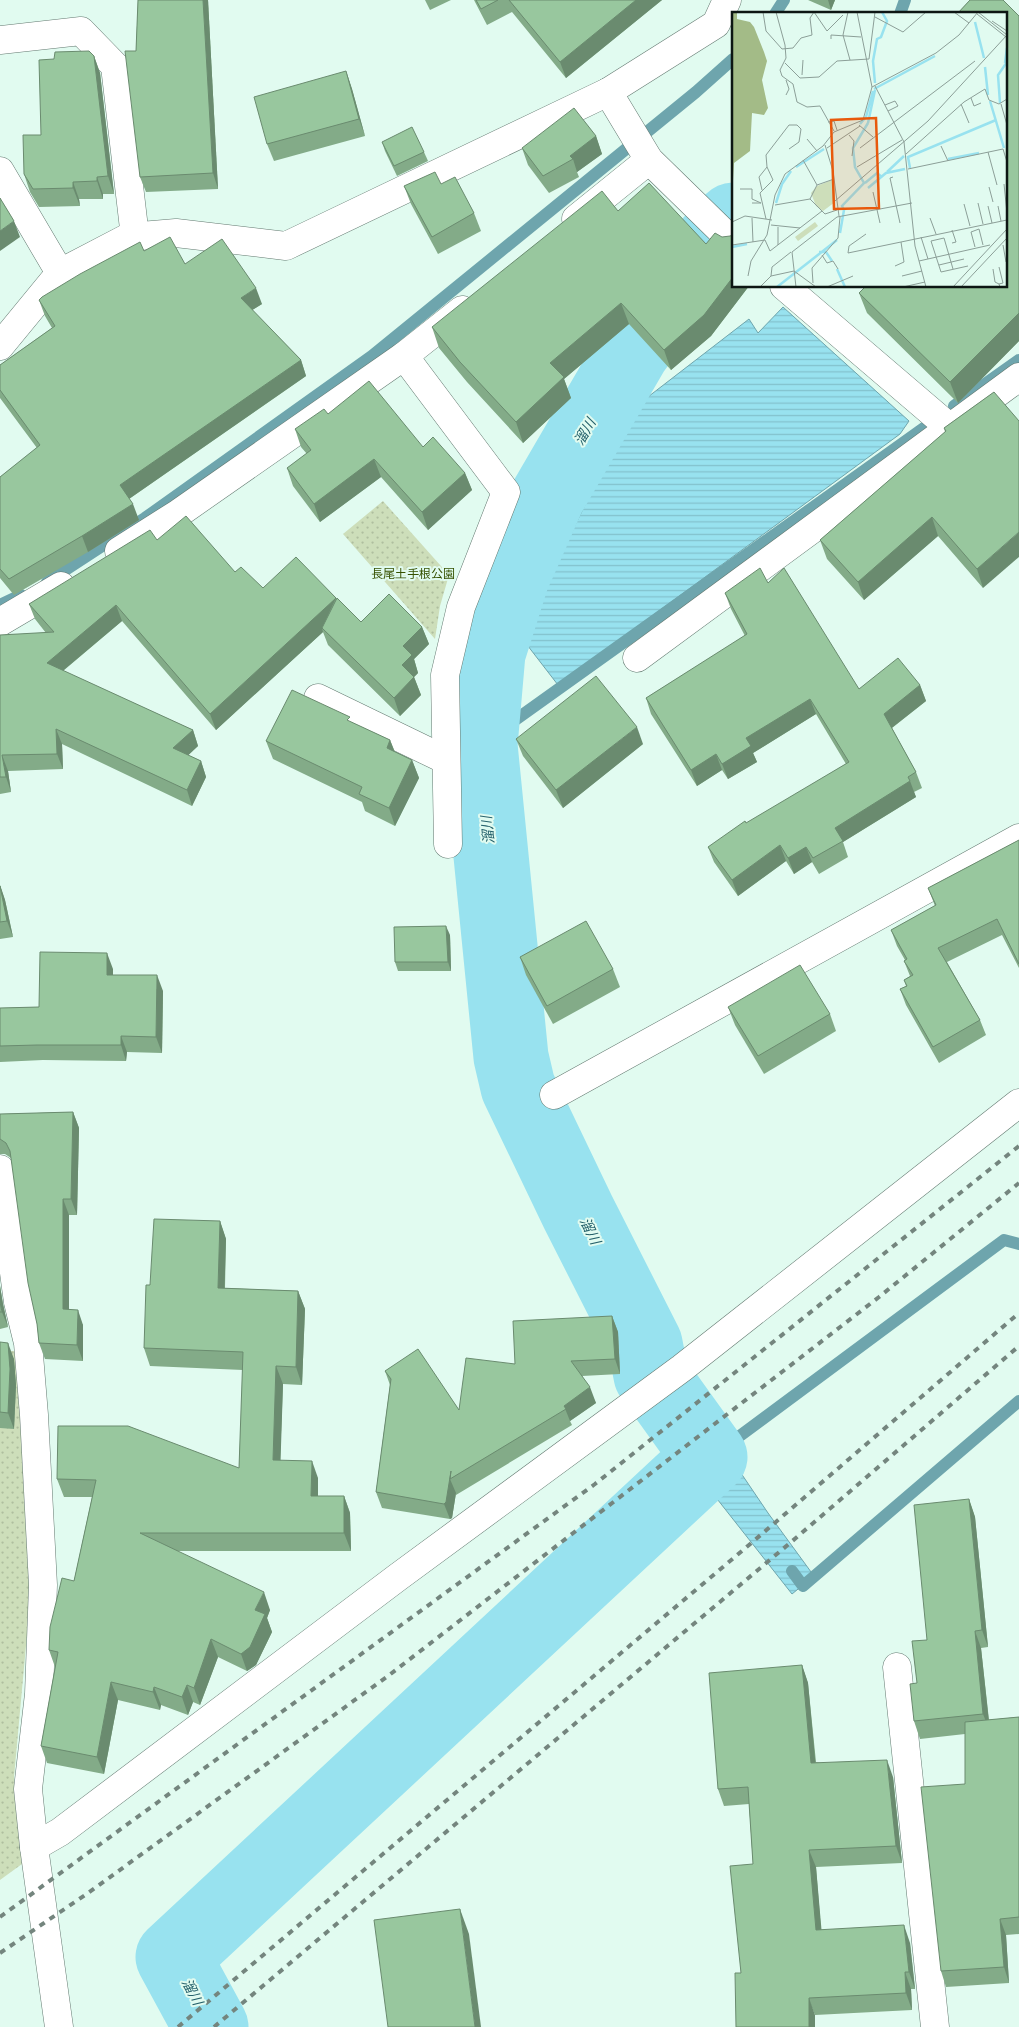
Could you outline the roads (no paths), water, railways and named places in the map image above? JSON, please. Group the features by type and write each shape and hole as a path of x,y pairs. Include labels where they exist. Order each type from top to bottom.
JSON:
{"street":[{"path":"0,346 60,273 129,237 176,233 286,246 608,92 716,24 727,0"},
{"path":"0,40 81,31 115,66 135,237"},
{"path":"608,92 649,160 731,241"},
{"path":"557,234 649,160"},
{"path":"0,171 60,273"},
{"path":"786,288 949,427"},
{"path":"0,622 179,513 404,356 481,295"},
{"path":"404,356 506,492 461,607 445,675 448,844"},
{"path":"637,658 1019,377"},
{"path":"318,698 446,760"},
{"path":"554,1095 877,914 1019,838"},
{"path":"34,1847 60,1832 390,1583 682,1368 1019,1102"},
{"path":"0,1168 18,1302 28,1344 34,1415 43,1585 39,1694 28,1789 34,1847 59,2027"},
{"path":"0,1343 28,1344"},
{"path":"897,1667 934,2027"}],"water":[{"path":"783,307 909,421 900,434 558,685 521,637 631,410 749,319 758,333"},
{"path":"667,1364 768,1513 814,1576 792,1594 632,1391"}],"waterway":[{"path":"776,12 784,0"},
{"path":"901,12 905,0"},
{"path":"47,582 145,518 372,356 696,92 732,60"},
{"name":"溜川","path":"211,2027 173,1957 710,1457 651,1375 645,1344 578,1212 518,1087 511,1057 480,745 488,653 512,577 548,496 633,350 712,242 732,221"},
{"path":"954,406 1019,360"},
{"path":"480,745 924,428"},
{"path":"0,605 21,595"},
{"path":"710,1458 1004,1240 1019,1244"},
{"path":"792,1571 803,1586 1019,1401"}],"railway":[{"path":"0,1917 595,1484 1019,1146"},
{"path":"0,1953 88,1893 388,1676 879,1297 1019,1183"},
{"path":"178,2027 749,1545 1019,1313"},
{"path":"214,2027 790,1543 1019,1346"}],"park label":[{"name":"長尾土手根公園","path":"413,574"}]}
